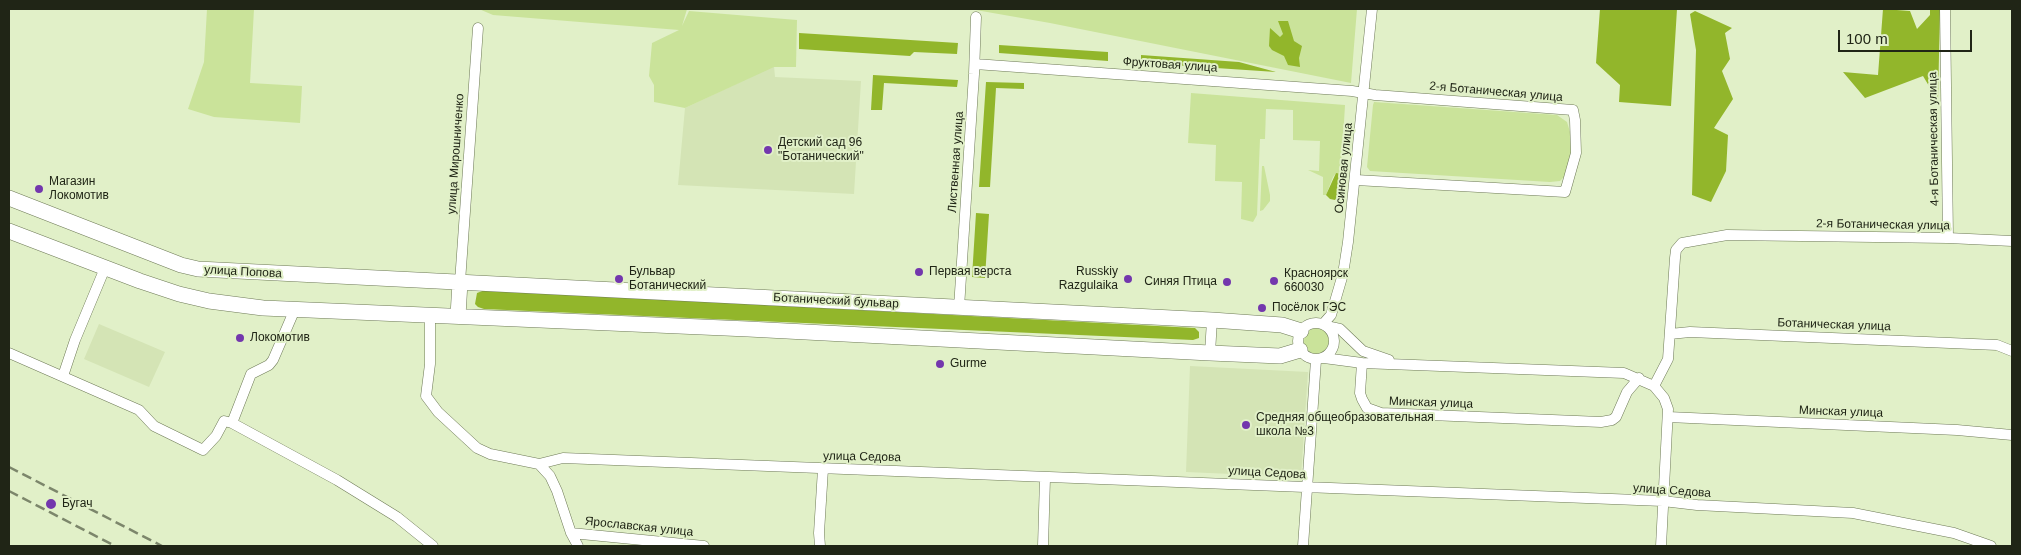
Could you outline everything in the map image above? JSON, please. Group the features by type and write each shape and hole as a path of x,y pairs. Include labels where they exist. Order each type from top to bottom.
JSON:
{"street":[{"name":"Осиновая улица","path":"1325,325 1331,315 1343,274 1356,180 1372,9"},
{"name":"4-я Ботаническая улица","path":"1944,9 1948,238"},
{"name":"Лиственная улица","path":"959,308 975,64 976,17"},
{"name":"улица Мирошниченко","path":"460,282 478,28"},
{"name":"Фруктовая улица","path":"975,64 1352,91 1364,94"},
{"name":"2-я Ботаническая улица","path":"1356,180 1565,192 1576,153 1573,110 1364,94"},
{"name":"улица Попова","path":"9,198 198,270 460,282"},
{"path":"9,231 158,288 209,301 263,308 430,314 1280,356 1300,350"},
{"name":"2-я Ботаническая улица","path":"1670,334 1676,250 1682,243 1727,235 1948,238 2012,241"},
{"path":"63,376 75,340 105,268"},
{"name":"Ботанический бульвар","path":"460,282 1282,324 1301,331"},
{"path":"458,316 460,282"},
{"path":"232,423 252,374 269,365 273,360 295,309"},
{"path":"430,314 430,364 426,396 438,412 477,448 490,454 539,464 550,476 578,546"},
{"path":"1210,353 1212,320"},
{"path":"1399,364 1363,351 1340,329 1311,324 1301,331 1298,342 1300,350 1307,357 1362,363 1624,373 1654,386 1664,398 1668,409 1661,546"},
{"path":"1303,546 1320,359 1331,351 1334,342 1332,333 1325,325"},
{"name":"Ботаническая улица","path":"1670,334 1690,332 1997,345 2012,350"},
{"path":"1654,386 1668,359 1670,334"},
{"path":"9,354 138,410 154,426 203,450 216,436 224,422 232,423 337,480 397,517 433,546"},
{"name":"Минская улица","path":"1362,363 1360,393 1362,400 1367,408 1381,413 1602,422 1616,417 1627,392 1638,378"},
{"name":"Минская улица","path":"1668,417 1957,430 2012,435"},
{"name":"улица Седова","path":"539,464 563,458 1663,501 1697,505 1853,513 1954,533 1970,543 1991,546"},
{"path":"820,546 819,533 823,469"},
{"path":"1043,546 1045,478"},
{"name":"Ярославская улица","path":"572,533 704,546"}],"shaded area":[{"path":"207,9 254,9 250,83 302,86 300,123 214,117 188,109 204,62"},
{"path":"479,9 687,9 682,26 689,11 797,20 796,67 774,67 685,108 654,102 654,85 649,76 652,43 679,30 493,15"},
{"path":"970,9 1357,9 1351,83 1050,23"},
{"name":"Детский сад 96 \"Ботанический\"","path":"774,66 775,77 861,81 854,194 678,185 685,108"},
{"path":"1191,93 1345,105 1341,173 1336,173 1326,195 1323,195 1323,177 1308,170 1319,171 1320,141 1293,140 1293,110 1266,109 1265,139 1260,139 1257,215 1253,222 1241,219 1242,182 1215,181 1216,145 1188,143"},
{"path":"1374,102 1557,115 1567,122 1570,132 1572,145 1570,166 1566,175 1560,181 1550,182 1370,171 1367,167"},
{"path":"1262,166 1264,166 1270,201 1260,211"},
{"path":"99,324 165,352 149,387 84,359"},
{"path":"1317,328 1326,332 1330,341 1326,350 1317,354 1308,350 1304,341 1308,332"},
{"name":"Средняя общеобразовательная школа №3","path":"1190,366 1308,372 1301,477 1186,472"}],"green space":[{"path":"1600,9 1677,9 1671,106 1619,102 1620,85 1596,63"},
{"path":"1883,9 1910,11 1917,29 1930,15 1930,9 1940,9 1938,101 1923,76 1865,98 1843,72 1878,75"},
{"path":"1695,11 1732,28 1725,33 1730,59 1722,71 1733,99 1714,128 1728,135 1726,171 1711,202 1692,195 1696,50 1690,14"},
{"path":"1278,21 1288,21 1294,41 1302,46 1299,58 1300,67 1288,65 1284,56 1272,50 1269,46 1270,28 1280,37 1283,34"},
{"path":"799,33 958,43 957,54 914,52 910,56 799,49"},
{"path":"999,45 1108,52 1108,61 999,53"},
{"path":"1141,55 1239,62 1276,72 1141,63"},
{"path":"873,75 958,80 957,87 884,83 882,110 871,110"},
{"path":"986,82 1024,83 1024,89 996,88 990,187 979,187"},
{"path":"1336,173 1343,174 1338,197 1335,200 1330,199 1326,195"},
{"path":"976,213 989,214 985,278 972,277"},
{"path":"485,290 1195,328 1199,332 1199,338 1193,340 484,309 475,304 477,293"}],"railway":[{"path":"9,467 162,546"},
{"path":"9,491 115,546"}],"place":[{"name":"Детский сад 96 \"Ботанический\"","path":"768,150"},
{"name":"Магазин Локомотив","path":"39,189"},
{"name":"Первая верста","path":"919,272"},
{"name":"Бульвар Ботанический","path":"619,279"},
{"name":"Russkiy Razgulaika","path":"1128,279"},
{"name":"Красноярск 660030","path":"1274,281"},
{"name":"Синяя Птица","path":"1227,282"},
{"name":"Посёлок ГЭС","path":"1262,308"},
{"name":"Локомотив","path":"240,338"},
{"name":"Gurme","path":"940,364"},
{"name":"Средняя общеобразовательная школа №3","path":"1246,425"},
{"name":"Бугач","path":"51,504"}]}
